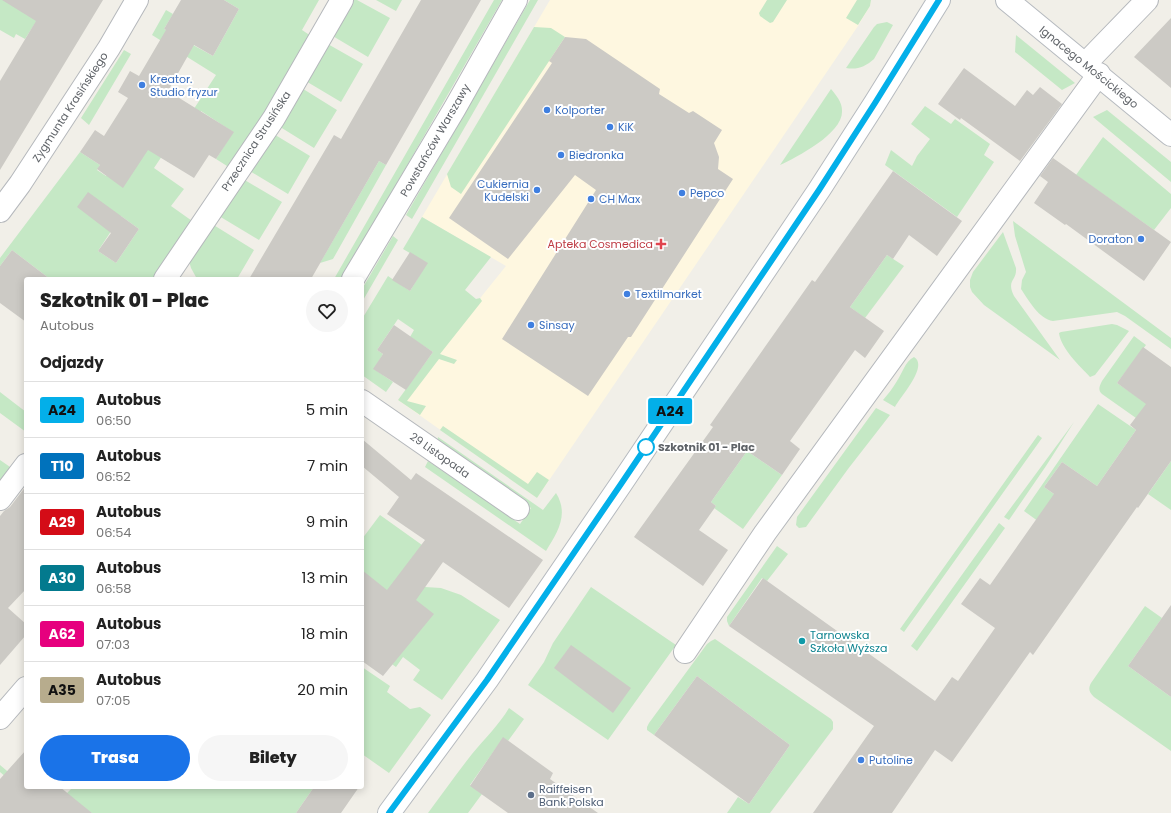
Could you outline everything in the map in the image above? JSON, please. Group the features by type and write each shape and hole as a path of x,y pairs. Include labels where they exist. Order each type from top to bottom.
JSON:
{"street":[{"name":"Zygmunta Krasińskiego","path":"0,211 20,184 108,48 137,0"},
{"name":"Przecznica Strusińska","path":"166,277 272,122 342,0"},
{"name":"Powstańców Warszawy","path":"354,277 451,114 516,0"},
{"path":"389,813 487,680 621,484 823,183 939,0"},
{"name":"Ignacego Mościckiego","path":"1007,0 1171,135"},
{"path":"685,652 765,533 1092,69 1147,0"},
{"name":"29 Listopada","path":"364,402 518,508"},
{"path":"0,499 24,468"},
{"path":"0,718 24,690"}],"shaded area":[{"path":"550,0 871,0 870,6 858,26 537,498 398,400 506,266 422,217"}],"green space":[{"path":"0,0 50,0 25,39 16,34 14,38 0,30"},
{"path":"224,0 319,0 302,30 314,38 230,170 226,168 227,166 216,159 233,132 201,111 168,162 162,156 154,168 184,189 171,206 195,223 155,277 47,277 12,250 0,266 0,258 80,152 100,165 97,170 106,176 130,154 171,144 216,75 152,35 166,10 173,14 164,29 213,56 239,9","holes":["121,216 139,229 116,263 98,251"]},
{"path":"350,0 357,0 390,18 368,57 331,35"},
{"path":"376,0 402,0 396,11"},
{"path":"494,0 502,0 343,277 335,277"},
{"path":"530,0 538,0 412,219 406,215"},
{"path":"767,0 787,0 773,22 770,23 760,16 759,13"},
{"path":"857,0 871,0 870,6 858,25 846,18"},
{"path":"887,22 893,25 874,59 861,67 854,69 846,68 874,27 877,24"},
{"path":"534,27 551,28 565,37 461,194 451,187 447,174"},
{"path":"1016,35 1075,83 1062,90 1015,52"},
{"path":"326,43 363,64 341,102 304,80"},
{"path":"124,50 131,54 89,125 81,118"},
{"path":"300,87 337,110 314,148 277,125"},
{"path":"831,89 842,107 841,119 836,127 808,150 780,165"},
{"path":"925,106 951,124 955,119 990,144 984,155 994,162 957,217 885,165 891,150 912,166 917,156 930,139 911,124"},
{"path":"1107,110 1171,162 1171,182 1093,117"},
{"path":"272,133 310,156 288,194 248,170"},
{"path":"1103,137 1171,194 1171,208 1154,230 1076,175"},
{"path":"379,161 386,165 333,259 320,263"},
{"path":"243,179 282,202 259,240 219,216"},
{"path":"422,217 491,257 465,290 476,299 480,298 482,301 440,354 457,360 454,364 439,359 407,401 426,406 420,415 398,400 433,352 410,337 414,330 398,319 377,350 383,354 374,369 393,382 386,392 364,376 364,316 388,276 410,291 427,263 403,249"},
{"path":"1013,221 1171,338 1171,349 1125,316 1117,312 1053,321 1043,317 1031,304 1021,289 1022,280 1026,272 1015,236"},
{"path":"212,224 254,250 238,277 196,277 189,261"},
{"path":"1003,232 1016,268 1015,276 1011,283 1014,296 1060,360 984,305 972,292 970,280 973,272"},
{"path":"393,236 398,240 364,299 364,286"},
{"path":"887,255 904,266 865,318 850,307"},
{"path":"1112,324 1129,331 1095,375 1090,377 1067,351 1060,339 1059,333"},
{"path":"1134,336 1146,345 1117,383 1152,407 1136,418 1102,394 1099,388 1102,381"},
{"path":"914,357 918,361 916,374 895,407 883,400 895,384 908,361"},
{"path":"0,392 24,410 24,431 0,413"},
{"path":"1098,404 1136,430 1097,486 1062,462 1044,487 1078,511 1060,537 1024,511"},
{"path":"876,408 890,415 806,527 799,528 796,525 797,517"},
{"path":"1074,422 1009,520 1004,517"},
{"path":"443,426 528,484 537,472 549,480 537,498 440,430"},
{"path":"1038,435 1042,438 904,632 900,629"},
{"path":"438,437 543,510 556,493 562,508 562,516 558,530 546,551 425,467 428,461 520,524 531,508 437,442"},
{"path":"747,451 782,475 743,529 714,508 716,506 711,502"},
{"path":"0,460 13,469 0,486"},
{"path":"1171,461 1171,510 1148,494"},
{"path":"380,515 422,545 403,571 425,587 441,588 461,595 500,620 442,700 413,680 420,670 403,657 396,667 364,644 364,536"},
{"path":"999,523 1005,528 917,651 911,646"},
{"path":"777,546 788,554 767,581 762,578 729,626 727,617"},
{"path":"591,587 676,645 608,740 528,685 544,662 553,643"},
{"path":"1145,606 1162,618 1128,666 1171,697 1171,751 1094,697 1090,690 1091,683"},
{"path":"715,639 831,719 833,722 833,729 770,813 727,813 738,797 749,804 790,745 697,676 654,735 647,730 649,723 707,644"},
{"path":"364,668 390,686 387,692 410,709 420,707 431,715 389,773 364,755"},
{"path":"509,708 524,719 508,741 503,738 470,785 482,794 468,813 428,813 466,761 496,726"},
{"path":"0,765 24,785 24,789 37,789 66,794 71,789 313,789 296,813 92,813 37,804 0,772"}],"building":[{"path":"2,0 103,0 0,170 0,81 36,21"},
{"path":"181,0 224,0 239,9 213,56 194,45 168,91 234,132 216,159 209,155 194,178 148,150 123,188 97,169 100,165 80,152 95,130 104,136 128,98 118,92 130,71 139,76 166,30 164,29"},
{"path":"421,0 481,0 386,165 379,161 312,277 250,277 334,135 341,139"},
{"path":"1171,18 1171,88 1134,57"},
{"name":"CH Max","path":"565,37 586,39 660,89 659,94 689,113 693,111 722,130 714,143 719,157 718,169 733,179 631,337 628,337 588,396 502,339 596,190 575,175 508,259 449,218 552,63 549,61"},
{"path":"964,68 1015,106 1027,90 1033,95 1040,87 1062,104 1020,161 961,118 960,120 938,104"},
{"path":"1053,158 1171,242 1144,281 1066,224 1065,225 1034,203 1048,182 1040,176"},
{"path":"893,171 962,221 937,256 909,235 893,259 887,255 850,307 884,331 865,358 855,350 790,441 800,449 782,475 747,451 711,502 716,506 699,530 728,550 703,586 634,537 713,427 710,425 812,280 815,282"},
{"path":"88,192 139,229 116,263 98,251 111,233 77,207"},
{"path":"12,250 47,277 24,277 24,321 0,303 0,266"},
{"path":"410,252 428,263 410,291 392,280"},
{"path":"394,325 433,352 406,390 373,369 383,354 377,350"},
{"path":"1143,347 1171,367 1171,461 1138,508 1137,507 1033,655 1030,652 952,762 935,750 892,813 813,813 874,726 729,626 763,578 935,701 952,677 958,681 995,628 961,604 980,578 990,585 1054,494 1044,487 1062,462 1097,486 1136,430 1130,425 1146,404 1117,383"},
{"path":"364,441 411,480 416,473 543,560 509,608 443,562 416,600 434,614 383,676 364,662 364,572 387,590 425,540 387,514 399,497 364,468"},
{"path":"24,489 24,591 8,608 24,622 24,637 0,665 0,516 10,507"},
{"path":"1171,605 1171,697 1128,666"},
{"path":"571,645 631,688 613,713 554,668"},
{"path":"697,676 790,745 749,804 654,735"},
{"path":"503,737 553,773 550,779 598,813 508,813 470,786"},
{"path":"24,752 24,789 62,789 92,813 0,813 0,779"},
{"path":"313,789 358,789 341,813 296,813"}],"bus line":[{"name":"A24","path":"389,813 487,680 621,484 819,190 939,0"}],"place":[{"name":"Kreator. Studio fryzur","path":"142,85"},
{"name":"Kolporter","path":"547,110"},
{"name":"KiK","path":"610,127"},
{"name":"Biedronka","path":"561,155"},
{"name":"Cukiernia Kudelski","path":"537,190"},
{"name":"Pepco","path":"682,193"},
{"name":"CH Max","path":"591,199"},
{"name":"Doraton","path":"1141,239"},
{"name":"Apteka Cosmedica","path":"661,244"},
{"name":"Textilmarket","path":"627,294"},
{"name":"Sinsay","path":"531,325"},
{"name":"Szkotnik 01 - Plac","path":"646,447"},
{"name":"Tarnowska Szkoła Wyższa","path":"802,641"},
{"name":"Putoline","path":"861,760"},
{"name":"Raiffeisen Bank Polska","path":"531,795"}]}
